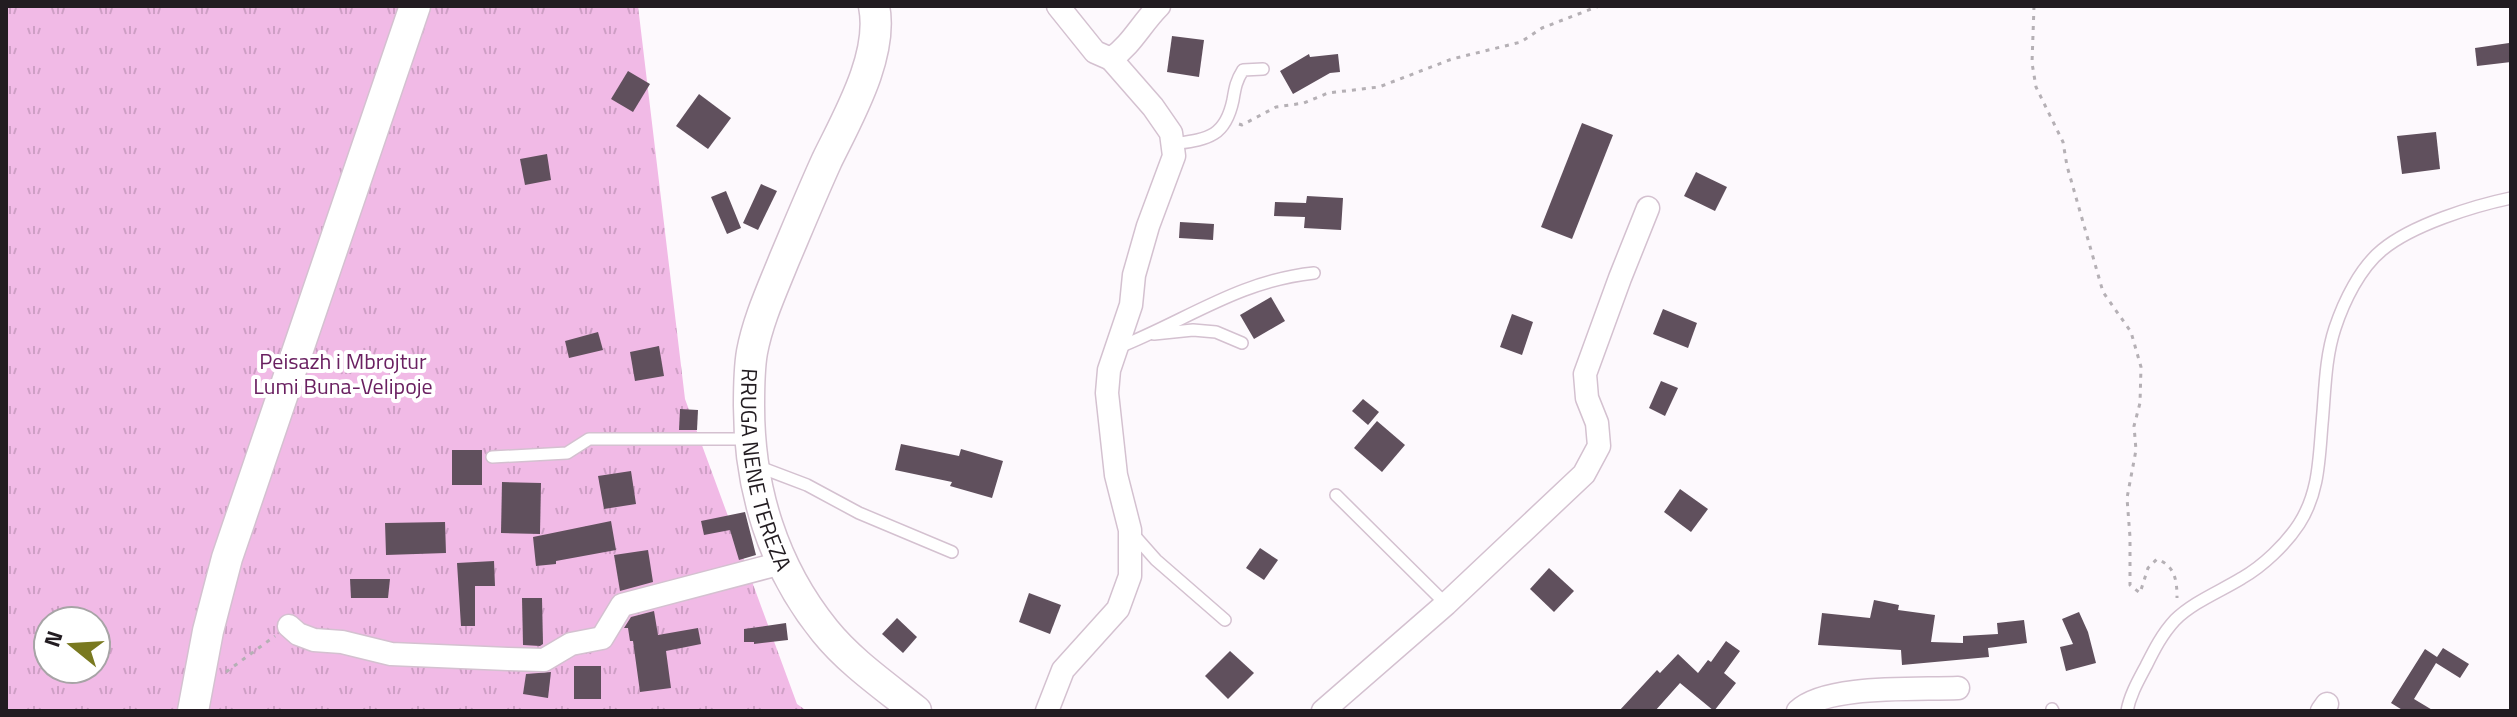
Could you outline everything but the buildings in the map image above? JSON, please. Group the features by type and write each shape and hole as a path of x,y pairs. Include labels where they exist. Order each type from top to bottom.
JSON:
{"street":[{"path":"193,711 208,631 227,558 415,6"},
{"name":"RRUGA NENE TEREZA","path":"874,6 874,50 762,314 752,353 751,452 755,488 782,563 806,607 854,661 916,711"},
{"path":"1047,711 1063,670 1118,609 1130,576 1130,530 1116,475 1107,393 1109,370 1131,305 1134,275 1148,226 1174,156 1171,133 1153,107 1111,59 1095,52 1058,6"},
{"path":"1111,59 1127,47 1143,22 1159,6"},
{"path":"1323,711 1446,604 1584,474 1599,446 1597,423 1587,398 1585,374 1648,208"},
{"path":"289,626 298,634 314,640 342,642 391,654 544,660 571,644 602,638 622,605 782,563"},
{"path":"1798,711 1809,701 1830,696 1958,688"}],"lane":[{"path":"1173,144 1202,140 1217,134 1227,121 1235,83 1243,70 1263,69"},
{"path":"2127,711 2129,699 2160,639 2177,618 2245,577 2272,555 2298,527 2310,505 2319,472 2328,358 2334,328 2367,266 2382,249 2409,234 2476,205 2511,198"},
{"path":"1117,348 1153,334 1205,305 1255,285 1281,277 1314,273"},
{"path":"1153,334 1193,330 1216,332 1242,343"},
{"path":"492,457 567,453 589,439 751,452 859,513 952,552"},
{"path":"1336,495 1446,604"},
{"path":"1130,530 1156,560 1225,620"}],"path":[{"path":"1227,121 1242,125 1276,107 1304,103 1328,93 1379,87 1452,59 1521,42 1542,28 1599,6"},
{"path":"2034,6 2032,63 2036,87 2063,142 2100,283 2131,332 2141,367 2140,403 2134,438 2136,450 2127,498 2130,585 2140,593 2148,568 2157,559 2168,564 2177,587 2177,618"},
{"path":"224,673 289,626"}],"green space":[{"name":"Peisazh i Mbrojtur Lumi Buna-Velipoje","path":"6,6 638,6 685,399 797,704 807,711 6,711"}]}
